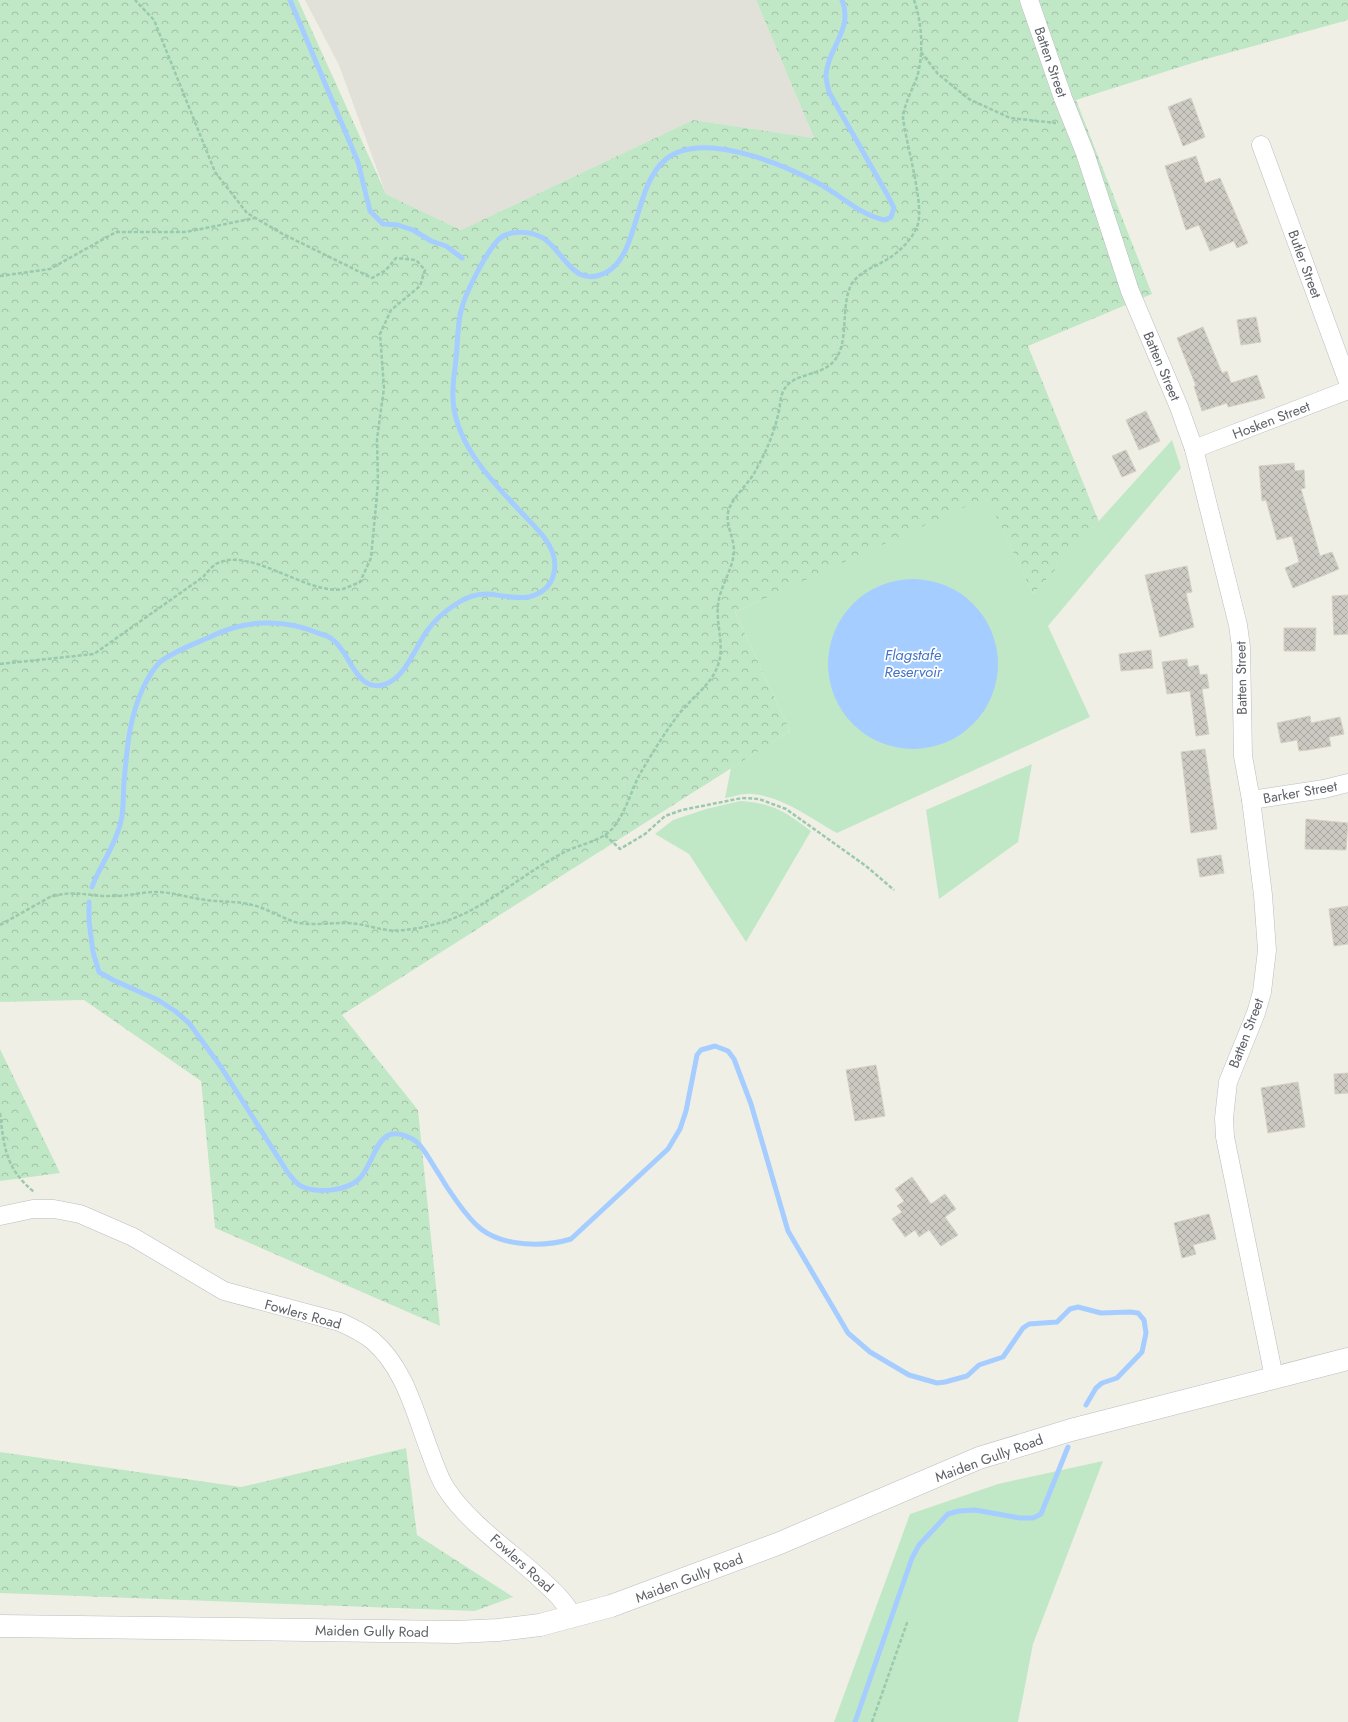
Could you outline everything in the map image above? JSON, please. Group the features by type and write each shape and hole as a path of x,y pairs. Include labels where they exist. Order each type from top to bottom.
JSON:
{"street":[{"name":"Batten Street","path":"1028,0 1085,152 1130,291 1180,406 1194,449 1238,625 1241,647 1243,756 1251,800 1266,924 1266,971 1256,1013 1228,1082 1224,1118 1225,1137 1274,1377"},
{"name":"Butler Street","path":"1261,145 1348,382"},
{"name":"Hosken Street","path":"1194,449 1348,390"},
{"name":"Barker Street","path":"1251,800 1324,789 1348,783"},
{"name":"Fowlers Road","path":"0,1216 33,1209 54,1209 80,1214 133,1237 224,1291 340,1322 371,1339 382,1349 396,1369 409,1394 434,1463 447,1490 473,1519 560,1597 573,1617"},
{"name":"Maiden Gully Road","path":"0,1626 456,1632 498,1630 540,1625 573,1617 646,1595 780,1543 980,1458 1071,1430 1348,1359"}],"path":[{"path":"0,664 94,654 203,577 216,564 238,559 264,566 317,586 343,589 360,582 371,558 378,483 377,440 384,388 380,334 391,310 420,286 426,270 416,260 396,258 386,270 372,278 281,234 247,213 215,172 154,20 135,0"},
{"path":"0,925 50,896 59,894 70,892 117,896 157,892 262,907 298,923 350,923 364,924 383,930 402,930 436,924 454,918 563,853 605,834 613,828 641,773 669,728 684,706 714,674 718,666 721,651 718,619 719,600 730,569 734,547 728,525 728,513 730,507 754,475 764,455 777,420 782,392 787,384 794,379 832,364 840,351 846,301 852,283 857,277 879,265 902,248 911,237 917,225 918,201 903,118 904,110 920,64 920,31 914,0"},
{"path":"921,52 938,74 969,99 1010,118 1074,125"},
{"path":"0,276 50,269 116,232 186,232 255,218"},
{"path":"605,834 620,849 645,834 665,816 682,810 742,798 759,798 786,809 866,866 894,890"},
{"path":"0,1113 6,1156 13,1169 24,1184 54,1209"},
{"path":"872,1722 908,1620"}],"shaded area":[{"path":"305,0 756,0 814,138 693,120 461,230 386,194 339,65"}],"green space":[{"path":"0,0 298,0 386,194 461,230 693,120 814,138 756,0 1348,0 1348,20 1199,61 1076,100 1152,294 1028,346 1099,522 1033,594 987,497 735,612 790,731 342,1015 418,1110 440,1326 215,1228 201,1081 84,1000 0,1002"},
{"path":"1172,440 1181,468 1048,626 1090,717 837,833 796,809 774,799 749,794 725,798 731,768 790,731 735,612 987,496 1033,594"},
{"path":"1032,764 1018,842 939,899 926,810"},
{"path":"740,801 770,806 786,814 811,831 746,942 689,854 655,834 673,820 706,809"},
{"path":"0,1049 60,1173 0,1181"},
{"path":"406,1448 417,1535 513,1597 475,1611 0,1593 0,1452 241,1487"},
{"path":"1103,1461 1033,1644 1018,1722 834,1722 910,1514 998,1484"}],"water":[{"name":"Flagstafe Reservoir","path":"913,579 938,583 953,589 973,604 988,624 996,647 998,664 994,689 988,704 973,724 953,739 930,747 913,749 888,745 873,739 853,724 838,704 830,681 828,664 832,639 838,624 853,604 873,589 896,581"}],"building":[{"path":"1191,98 1205,137 1183,146 1168,107"},
{"path":"1196,156 1205,183 1220,178 1248,243 1237,248 1234,241 1210,251 1199,225 1186,230 1165,166"},
{"path":"1256,317 1261,342 1241,345 1237,320"},
{"path":"1203,327 1222,373 1227,371 1231,383 1257,375 1265,398 1228,407 1227,403 1202,411 1194,386 1196,386 1177,338"},
{"path":"1146,411 1160,441 1139,450 1126,420"},
{"path":"1126,450 1136,471 1122,477 1112,456"},
{"path":"1294,463 1295,471 1304,470 1305,488 1301,489 1320,556 1332,552 1339,569 1293,588 1285,568 1299,562 1292,536 1277,540 1266,500 1262,501 1259,466"},
{"path":"1187,566 1192,592 1186,593 1194,627 1160,637 1145,575"},
{"path":"1348,595 1348,634 1334,635 1332,596"},
{"path":"1284,628 1316,628 1315,651 1284,651"},
{"path":"1151,650 1153,668 1121,671 1119,654"},
{"path":"1187,659 1188,667 1198,665 1200,675 1207,674 1209,688 1202,689 1209,734 1196,736 1190,691 1167,694 1162,662"},
{"path":"1310,716 1311,723 1340,717 1344,734 1329,737 1331,746 1308,750 1299,751 1297,740 1281,743 1277,723"},
{"path":"1205,749 1217,829 1191,833 1181,752"},
{"path":"1306,819 1348,823 1346,850 1305,849"},
{"path":"1221,855 1224,873 1200,877 1197,859"},
{"path":"1348,906 1348,944 1334,946 1329,909"},
{"path":"876,1065 885,1116 855,1121 846,1070"},
{"path":"1348,1073 1348,1093 1335,1094 1334,1074"},
{"path":"1298,1082 1305,1127 1268,1133 1261,1088"},
{"path":"912,1177 931,1204 945,1194 956,1209 945,1217 958,1235 941,1246 929,1230 919,1237 915,1230 905,1237 892,1219 902,1212 897,1206 904,1201 895,1189"},
{"path":"1209,1214 1216,1239 1193,1245 1196,1254 1182,1258 1174,1223"}],"waterway":[{"path":"290,0 358,162 370,211 383,224 398,225 413,230 431,241 446,246 462,258"},
{"path":"92,887 119,830 123,812 124,782 128,746 138,699 152,671 166,658 223,631 250,624 277,623 305,628 330,638 339,646 354,670 366,683 374,686 383,685 391,682 403,670 430,627 437,619 459,602 482,594 518,598 533,596 540,593 550,583 554,574 555,564 553,554 548,544 538,529 497,486 474,457 458,425 454,408 453,382 459,323 463,303 476,274 498,240 508,234 520,232 532,234 543,238 551,244 570,267 578,273 586,276 595,276 607,272 617,263 625,251 647,186 655,172 665,160 680,152 698,148 719,149 740,153 782,166 825,187 867,214 885,220 891,217 894,208 829,92 827,84 827,66 839,39 845,20 845,10 842,0"},
{"path":"89,902 89,921 93,952 99,972 113,980 158,1000 175,1011 189,1023 221,1067 288,1173 299,1185 323,1191 346,1187 358,1180 364,1172 378,1145 384,1138 391,1134 401,1134 417,1142 427,1154 451,1194 463,1210 475,1224 490,1235 525,1244 561,1242 571,1239 668,1149 680,1129 686,1111 697,1055 701,1050 715,1046 728,1051 734,1059 751,1104 788,1231 848,1333 870,1352 909,1375 937,1383 967,1376 979,1365 1003,1357 1023,1328 1029,1324 1057,1322 1070,1309 1078,1307 1101,1313 1138,1313 1144,1320 1146,1333 1142,1352 1117,1378 1102,1383 1096,1388 1086,1405"},
{"path":"855,1722 912,1558 919,1545 948,1514 959,1511 975,1510 1020,1518 1033,1518 1041,1514 1068,1447"}]}
